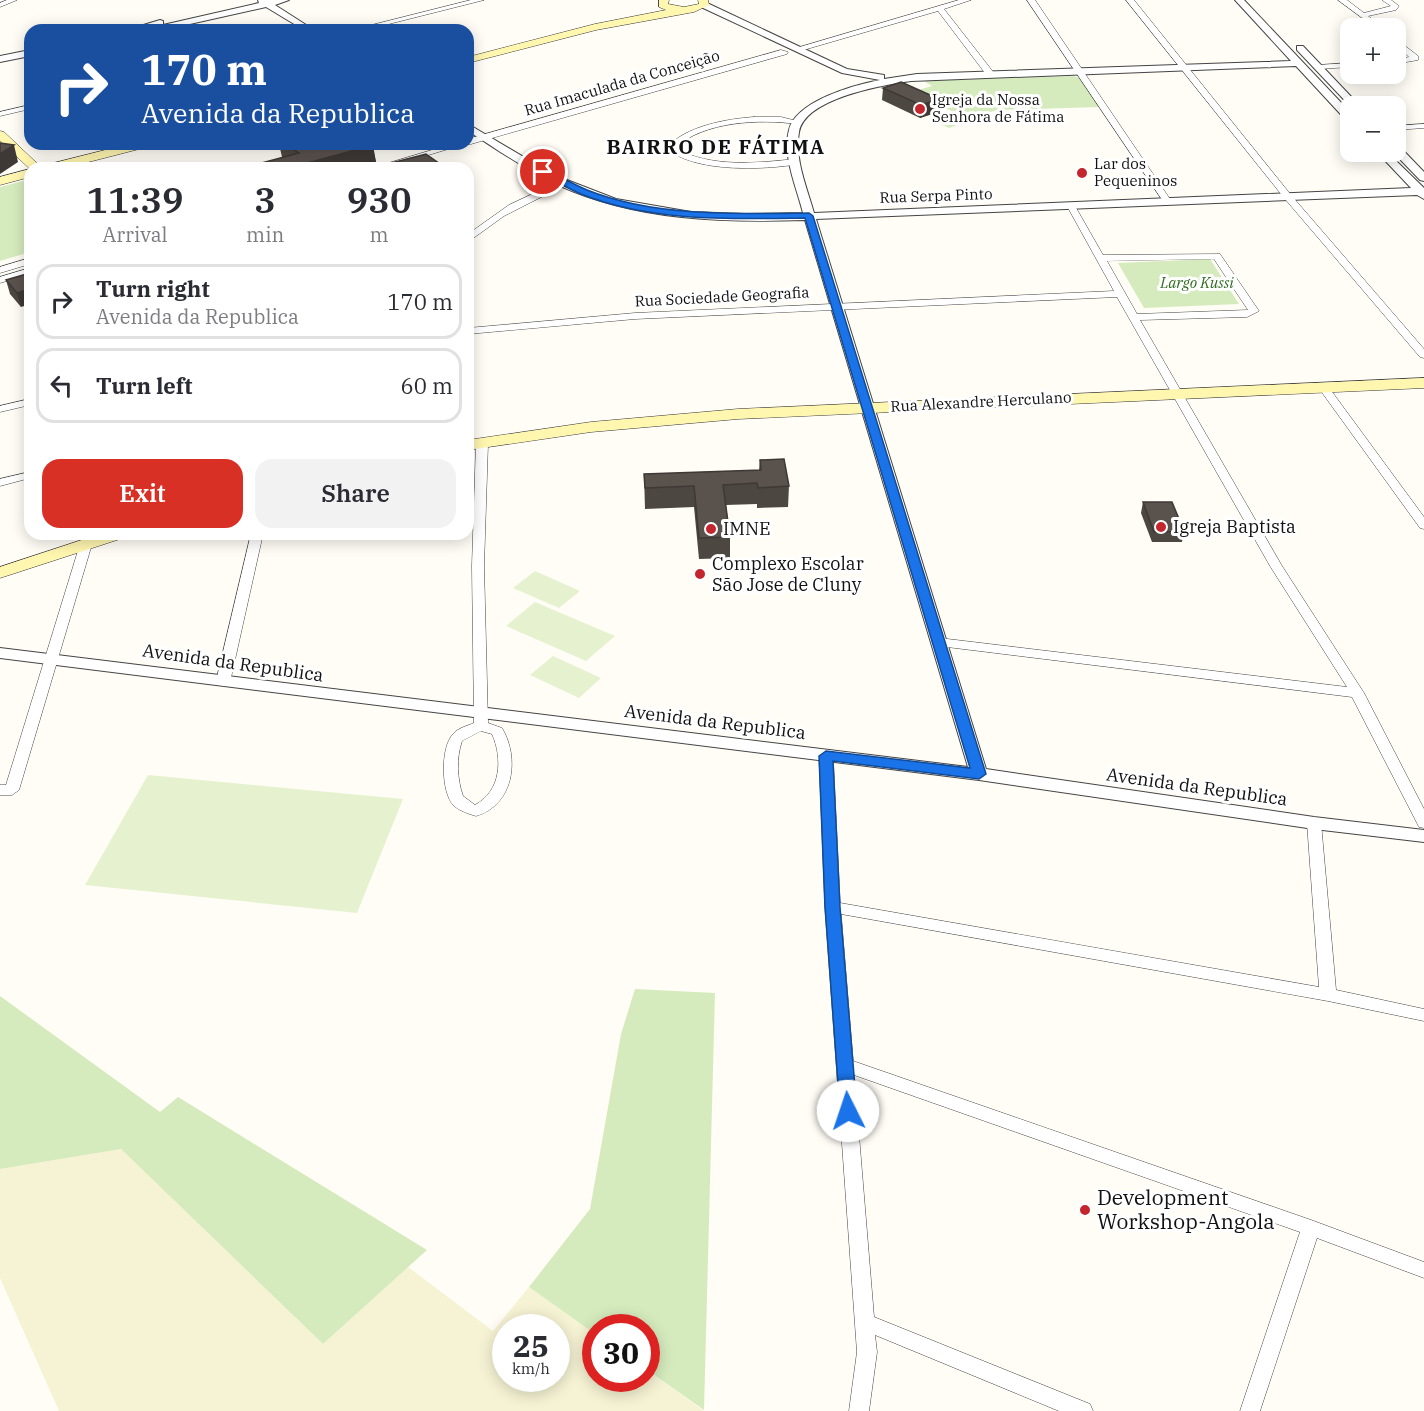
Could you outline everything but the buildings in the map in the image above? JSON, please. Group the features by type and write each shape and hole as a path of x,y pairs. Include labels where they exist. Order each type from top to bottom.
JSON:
{"main road":[{"path":"474,58 595,27 686,10 716,0"},
{"path":"595,27 663,1 667,8 686,10"},
{"path":"0,135 29,162"},
{"path":"73,162 120,150"},
{"path":"0,181 24,175"},
{"name":"Rua Alexandre Herculano","path":"475,444 591,427 660,420 866,408 1424,383"},
{"path":"0,573 98,540"}],"street":[{"path":"0,4 13,0"},
{"path":"172,24 263,1 285,0"},
{"path":"381,24 480,0"},
{"path":"798,49 968,0"},
{"path":"1031,0 1168,202"},
{"path":"1130,0 1288,197 1424,355"},
{"path":"1239,0 1340,107"},
{"path":"1252,0 1286,34"},
{"path":"1341,0 1367,18"},
{"path":"1363,15 1395,6 1386,0"},
{"path":"263,1 300,24"},
{"path":"704,3 853,74 877,77 1299,63"},
{"path":"940,8 991,75"},
{"path":"686,10 784,52 826,74"},
{"path":"163,24 190,19"},
{"path":"1294,42 1346,96"},
{"path":"1406,50 1415,58 1406,60"},
{"name":"Rua Imaculada da Conceição","path":"474,140 784,52"},
{"path":"0,61 24,56"},
{"path":"1319,68 1340,66"},
{"path":"916,77 836,90 797,122 792,136 809,216 979,774"},
{"path":"0,114 24,108"},
{"path":"796,162 729,163 687,157 670,148 674,142 697,132 737,122 752,119 797,122"},
{"path":"1406,127 1424,126"},
{"name":"Rua Serpa Pinto","path":"474,131 562,183 619,202 672,212 742,218 1423,193"},
{"path":"397,162 440,150"},
{"path":"1406,159 1424,178"},
{"path":"1392,162 1423,193"},
{"path":"474,233 522,202 562,183"},
{"path":"1071,206 1276,566 1357,693 1424,823"},
{"path":"1100,258 1213,255 1219,258 1254,311 1248,314 1136,317"},
{"path":"0,270 24,263"},
{"path":"0,280 24,273"},
{"name":"Rua Sociedade Geografia","path":"474,330 635,316 1121,294"},
{"path":"1323,387 1424,525"},
{"path":"0,409 24,403"},
{"path":"475,444 481,720"},
{"path":"0,483 24,477"},
{"path":"223,682 256,540"},
{"path":"0,790 12,790 50,657 86,544"},
{"path":"939,642 1357,693"},
{"name":"Avenida da Republica","path":"0,653 50,657 481,720 979,774 1314,824 1424,836"},
{"path":"481,720 497,731 502,740 502,782 495,798 476,811 459,802 452,791 452,770 456,740 481,720"},
{"path":"826,756 833,907 867,1352 859,1411"},
{"path":"1314,824 1328,995"},
{"path":"833,907 1328,995 1424,1015"},
{"path":"845,1065 1311,1228 1424,1270"},
{"path":"1250,1411 1311,1228"},
{"path":"865,1322 1083,1411"}],"shaded area":[{"path":"121,1149 323,1344 408,1267 492,1330 492,1392 570,1392 570,1316 582,1325 582,1392 660,1392 660,1379 704,1411 59,1411 0,1278 0,1169"},
{"path":"529,1287 567,1314 507,1314"}],"green space":[{"path":"1073,76 1080,78 1100,107 996,110 949,128 936,122 952,111 908,93 932,86 924,81"},
{"path":"24,181 24,254 0,261 0,187"},
{"name":"Largo Kussi","path":"1210,259 1239,304 1144,308 1118,263"},
{"path":"535,571 580,591 559,608 513,588"},
{"path":"535,602 615,636 586,661 506,626"},
{"path":"553,656 601,678 579,698 530,675"},
{"path":"148,775 403,799 357,913 85,885"},
{"path":"635,989 715,993 704,1410 660,1379 660,1314 582,1314 582,1325 529,1287 590,1209 621,1034"},
{"path":"0,996 160,1112 178,1097 427,1250 323,1344 121,1149 0,1169"}],"place":[{"name":"Igreja da Nossa Senhora de Fátima","path":"920,109"},
{"name":"Lar dos Pequeninos","path":"1082,173"},
{"name":"Igreja Baptista","path":"1161,527"},
{"name":"IMNE","path":"711,529"},
{"name":"Complexo Escolar São Jose de Cluny","path":"700,574"},
{"name":"Development Workshop-Angola","path":"1085,1210"}],"district":[{"name":"BAIRRO DE FÁTIMA","path":"716,147"}],"route":[{"path":"543,172 585,192 635,206 719,217 809,216 979,774 826,756 833,907 848,1111"}]}
